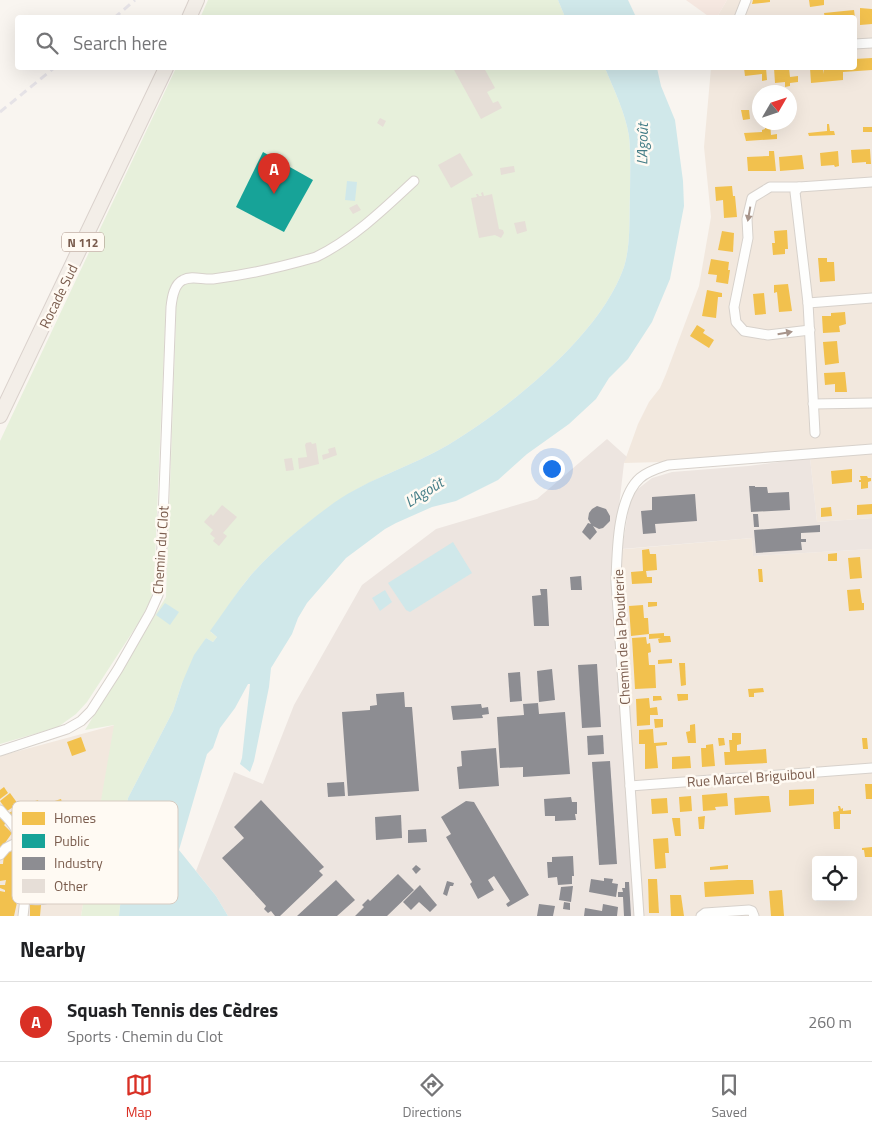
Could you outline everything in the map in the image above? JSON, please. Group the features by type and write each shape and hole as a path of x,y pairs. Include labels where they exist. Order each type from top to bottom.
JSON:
{"main road":[{"path":"190,15 197,0"},
{"name":"Rocade Sud","path":"0,416 165,70"}],"street":[{"path":"740,15 746,0"},
{"path":"857,44 872,43"},
{"name":"Chemin du Clot","path":"0,751 67,729 87,716 118,669 156,600 161,572 172,299 185,285 202,279 226,277 316,257 333,248 369,222 414,181"},
{"path":"810,330 768,335 744,330 736,322 734,307 748,238 747,219 752,198 770,187 872,182"},
{"path":"799,187 795,192 808,303 815,433"},
{"path":"808,303 872,298"},
{"path":"813,404 872,402"},
{"name":"Chemin de la Poudrerie","path":"638,916 616,582 617,554 625,502 631,488 641,477 654,469 668,465 872,449"},
{"name":"Rue Marcel Briguiboul","path":"630,786 872,768"},
{"path":"0,810 12,823"},
{"path":"0,855 6,848 12,846"},
{"path":"701,916 705,913 749,910 752,911 754,916"}],"shaded area":[{"path":"686,0 727,0 718,15 707,15"},
{"path":"727,0 872,0 872,518 817,522 810,458 624,463 638,424 649,402 660,388 666,374 699,286 711,217 704,147 711,70 857,70 857,15 718,15"},
{"path":"607,439 627,457 624,463 614,550 639,916 228,916 216,896 196,871 234,772 263,784 294,705 362,585 436,529 537,499"},
{"path":"810,458 817,522 872,518 872,549 753,556 752,538 622,549 629,506 635,491 652,478 672,472 748,466"},
{"path":"752,538 753,556 872,549 872,916 639,916 614,550"},
{"path":"115,725 101,801 12,801 12,904 83,904 81,916 0,916 0,756"}],"green space":[{"path":"208,0 558,0 564,15 201,15"},
{"path":"175,70 606,70 622,110 629,136 629,231 624,267 612,293 595,319 550,368 498,411 448,445 348,494 291,536 270,555 251,575 211,632 217,637 213,642 206,638 182,683 173,711 128,801 101,801 114,725 85,730 166,597 176,318 166,304 154,582 151,599 141,619 87,702 76,714 58,727 0,744 0,441"},
{"path":"83,904 120,904 119,916 81,916"}],"water":[{"path":"558,0 628,0 635,15 564,15"},
{"name":"L'Agoût","path":"606,70 657,70 661,86 675,120 683,181 684,206 670,279 652,322 628,359 609,378 596,399 569,424 527,454 498,480 456,501 432,507 396,523 346,558 307,603 298,618 292,634 271,668 269,687 254,761 250,772 240,764 250,684 248,684 235,708 220,728 213,748 207,754 179,850 216,896 228,916 119,916 120,904 178,904 178,801 128,801 128,798 173,711 194,655 206,638 213,642 217,637 210,631 245,582 281,545 335,502 362,486 448,445 525,390 574,344 595,319 612,293 624,267 628,249 630,222 629,136 619,101"},
{"path":"347,181 357,182 355,201 345,200"},
{"path":"453,542 472,573 410,612 406,610 388,583"},
{"path":"385,590 392,602 380,611 372,598"},
{"path":"165,603 179,612 170,625 156,615"}],"building: Homes":[{"path":"753,0 770,0 770,2 752,4"},
{"path":"809,0 824,0 824,5 810,7"},
{"path":"860,8 872,9 872,24 860,25"},
{"path":"854,10 855,15 824,15 824,13"},
{"path":"872,58 872,70 843,72 843,80 811,83 810,70 823,70 824,74 824,70 857,70 857,59"},
{"path":"744,70 766,70 767,80 762,81 762,74 745,76"},
{"path":"774,70 789,70 790,77 798,76 798,82 785,85 785,82 775,83"},
{"path":"741,110 749,110 750,119 743,120"},
{"path":"827,124 829,124 830,131 834,131 835,135 809,136 808,133 827,131"},
{"path":"863,127 872,127 872,132 863,132"},
{"path":"762,130 771,130 771,135 777,134 777,139 746,141 744,133 762,132"},
{"path":"870,149 871,164 866,164 866,162 852,163 851,150"},
{"path":"769,151 774,151 776,171 748,171 747,157 769,156"},
{"path":"838,151 839,166 821,166 820,153"},
{"path":"802,155 804,169 780,171 779,157"},
{"path":"732,186 737,217 724,218 723,200 716,201 715,187"},
{"path":"787,230 788,249 785,249 785,254 773,255 774,231"},
{"path":"722,231 734,233 733,252 718,250"},
{"path":"818,258 827,258 827,262 834,262 835,281 820,282"},
{"path":"711,259 729,262 728,284 716,282 717,275 708,274"},
{"path":"788,284 792,311 779,312 777,292 774,293 774,285"},
{"path":"707,290 722,293 722,297 718,297 716,318 702,316"},
{"path":"764,293 766,314 755,315 753,294"},
{"path":"845,312 846,324 839,326 840,332 823,333 822,316 831,316 831,313"},
{"path":"697,325 705,330 703,333 714,340 709,348 690,336"},
{"path":"837,341 839,363 825,365 823,342"},
{"path":"845,372 847,392 835,392 835,384 825,385 824,373"},
{"path":"852,469 852,482 832,484 831,471"},
{"path":"860,476 871,478 871,481 868,482 868,488 861,489"},
{"path":"872,504 872,514 857,515 857,505"},
{"path":"831,507 832,516 821,517 821,508"},
{"path":"649,549 650,554 656,554 657,570 646,571 647,577 652,577 652,583 632,584 631,572 643,571 642,550"},
{"path":"837,553 837,561 828,561 828,554"},
{"path":"860,557 862,578 850,579 848,558"},
{"path":"758,569 762,569 763,582 759,582"},
{"path":"860,589 864,610 849,611 847,590"},
{"path":"648,602 657,602 657,606 648,607"},
{"path":"643,605 644,618 648,618 649,634 631,636 629,606"},
{"path":"664,633 664,636 670,636 671,642 659,643 658,639 661,638 649,639 649,634"},
{"path":"646,637 647,644 650,643 651,652 648,653 649,665 655,665 656,688 635,689 632,638"},
{"path":"672,659 672,663 658,664 658,660"},
{"path":"679,663 685,663 686,685 681,686"},
{"path":"763,688 764,692 754,693 754,697 749,697 748,689"},
{"path":"677,694 688,694 688,700 678,701"},
{"path":"653,696 661,696 662,700 653,701"},
{"path":"649,698 650,708 657,707 658,715 650,715 650,725 637,726 636,699"},
{"path":"654,719 663,719 663,727 655,728"},
{"path":"695,724 696,743 688,743 686,732 690,731 690,725"},
{"path":"653,729 654,743 667,742 667,745 656,746 658,768 645,769 645,744 639,744 639,730"},
{"path":"732,733 741,733 741,744 737,745 737,751 766,749 767,763 725,765 724,752 730,752 729,740 732,740"},
{"path":"81,737 86,751 72,756 67,742"},
{"path":"718,738 724,738 725,745 719,746"},
{"path":"862,738 867,738 868,749 863,749"},
{"path":"713,744 715,766 702,767 701,748 706,748 706,745"},
{"path":"690,756 691,768 672,769 672,757"},
{"path":"865,784 872,784 872,799 866,799"},
{"path":"4,787 8,793 0,799 0,790"},
{"path":"814,789 814,804 789,806 789,790"},
{"path":"10,793 16,801 12,801 12,808 7,811 0,801"},
{"path":"727,793 728,806 715,807 716,810 703,811 702,795"},
{"path":"691,796 692,811 680,812 679,797"},
{"path":"769,796 771,812 735,815 734,798"},
{"path":"667,798 668,813 652,814 651,799"},
{"path":"838,806 841,809 843,808 843,811 851,810 851,814 840,814 840,829 834,829 833,812 839,811"},
{"path":"0,815 7,822 4,825 12,833 0,850"},
{"path":"705,816 704,829 699,829 698,817"},
{"path":"672,818 680,818 681,836 675,836"},
{"path":"668,838 669,853 665,853 666,868 655,869 653,839"},
{"path":"872,847 872,857 865,857 862,848"},
{"path":"8,850 12,850 12,904 17,904 14,916 0,916 0,891 5,892 5,890 0,888 0,885 5,885 6,880 0,881 0,864 3,864 4,854"},
{"path":"728,865 728,869 710,870 710,867"},
{"path":"648,879 657,879 659,913 649,913"},
{"path":"753,880 754,894 705,897 704,882"},
{"path":"782,890 784,916 771,916 769,891"},
{"path":"670,895 681,895 684,916 671,916"},
{"path":"30,905 41,905 40,916 30,916"}],"building: Public":[{"path":"263,152 313,180 284,232 236,207"}],"building: Industry":[{"path":"749,486 767,487 768,493 789,492 790,510 751,512"},
{"path":"695,494 697,521 655,524 656,533 643,534 641,511 652,510 652,497"},
{"path":"597,506 606,509 610,516 610,521 603,528 599,529 593,526 597,532 590,540 582,532 588,523 591,524 588,519 589,513"},
{"path":"753,514 758,514 759,527 754,527"},
{"path":"820,525 820,532 801,533 801,539 806,539 806,542 801,542 802,550 756,553 754,530"},
{"path":"581,576 582,590 571,590 570,577"},
{"path":"540,589 547,589 549,626 534,626 532,596 541,595"},
{"path":"597,664 601,727 582,728 578,665"},
{"path":"552,669 555,700 539,702 537,671"},
{"path":"520,672 522,701 510,702 508,673"},
{"path":"404,692 405,707 412,707 419,791 348,796 342,712 370,710 370,706 377,705 376,694"},
{"path":"538,703 539,714 565,712 570,774 523,777 523,767 500,768 497,717 524,715 523,704"},
{"path":"481,704 482,708 488,707 489,714 482,715 483,718 453,720 451,706"},
{"path":"603,735 604,754 588,755 587,736"},
{"path":"496,748 499,786 459,789 457,767 462,766 461,751"},
{"path":"610,761 617,864 599,865 592,762"},
{"path":"344,782 345,796 328,797 327,783"},
{"path":"571,797 572,802 577,802 576,820 555,821 555,816 545,816 544,799"},
{"path":"261,800 324,867 319,871 323,875 280,916 275,916 271,911 268,913 264,909 266,906 222,858 244,838 234,827"},
{"path":"466,801 474,802 529,895 508,907 506,904 510,901 494,876 488,880 494,890 478,899 470,884 472,882 446,837 451,834 441,817"},
{"path":"401,815 402,838 376,840 375,817"},
{"path":"426,829 427,842 408,843 408,830"},
{"path":"573,856 574,876 572,876 572,884 558,885 557,877 548,878 547,862 552,862 552,857"},
{"path":"416,865 421,869 416,874 412,869"},
{"path":"398,874 414,890 387,916 355,916 364,907 362,905 368,899 370,901"},
{"path":"604,878 613,879 612,883 618,884 616,897 589,892 591,879 604,881"},
{"path":"336,880 355,900 337,916 297,916"},
{"path":"447,881 454,883 453,886 450,886 447,896 443,894"},
{"path":"625,882 629,882 631,916 624,916 623,897 618,897 618,892 623,892 622,888 625,888"},
{"path":"420,885 437,905 430,912 419,902 411,910 403,902"},
{"path":"573,886 571,902 559,900 561,887"},
{"path":"564,902 570,903 570,910 563,909"},
{"path":"539,904 555,906 553,916 537,916"},
{"path":"603,904 618,907 617,916 584,916 585,908 602,911"}],"building: Other":[{"path":"454,70 485,70 495,88 487,92 493,103 498,101 502,108 481,119"},
{"path":"380,118 386,121 383,127 377,123"},
{"path":"460,153 473,175 451,188 438,165"},
{"path":"514,166 515,172 501,175 500,168"},
{"path":"483,192 484,196 492,194 499,229 503,230 504,233 501,238 495,235 479,238 471,198 477,197 476,194 482,196 481,193"},
{"path":"357,204 361,210 353,214 349,208"},
{"path":"525,221 527,231 517,234 514,223"},
{"path":"311,442 312,444 316,443 319,464 299,469 298,458 307,457 305,445"},
{"path":"335,447 337,455 323,460 322,455 329,453 328,449"},
{"path":"292,458 294,470 286,471 284,459"},
{"path":"222,505 237,517 223,533 227,536 219,546 213,541 215,538 210,534 213,530 204,522 211,514 213,516"}],"railway":[{"path":"118,15 135,0"},
{"path":"0,112 52,70"}],"place":[{"name":"Squash Tennis des Cèdres","path":"274,194"}]}
